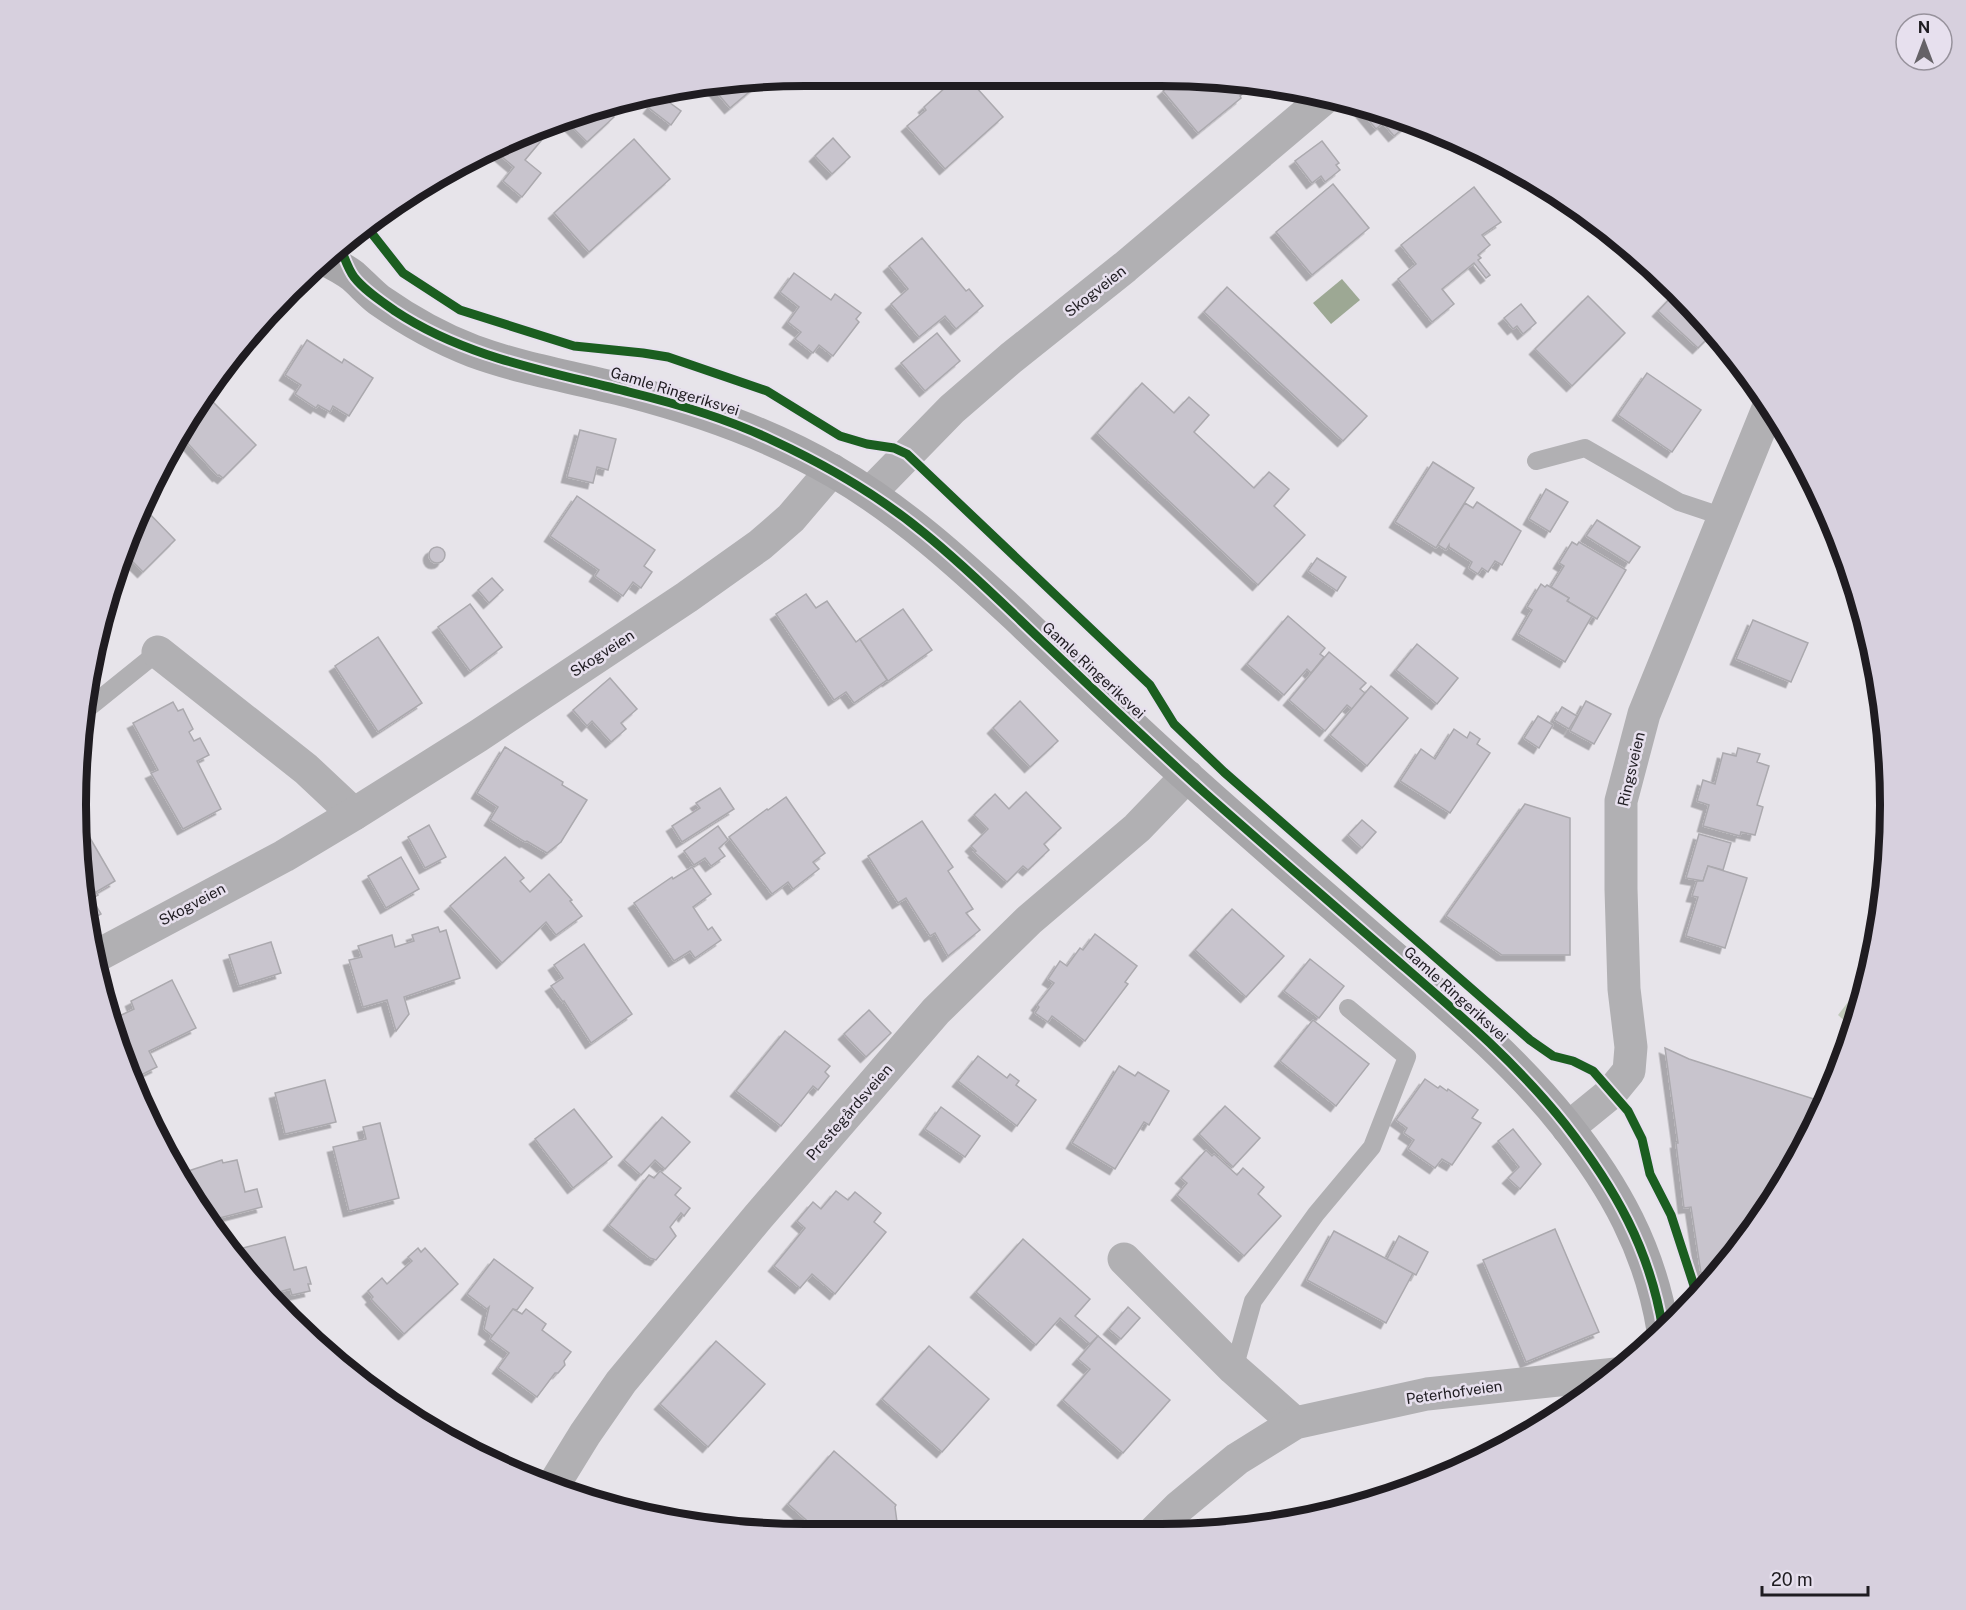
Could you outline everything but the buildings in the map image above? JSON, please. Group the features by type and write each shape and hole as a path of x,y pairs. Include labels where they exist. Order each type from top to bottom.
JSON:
{"main road":[{"name":"Gamle Ringeriksvei","path":"345,259 375,297 435,335 524,366 683,406 726,420 773,440 832,470 870,493 922,531 1187,776 1459,1014 1524,1076 1568,1128 1608,1184 1635,1233 1647,1262 1658,1297 1662,1322"}],"street":[{"name":"Skogveien","path":"870,493 952,409 1319,103"},
{"name":"Ringsveien","path":"1568,1128 1611,1093 1629,1071 1631,1047 1624,989 1621,801 1644,714 1765,414"},
{"name":"Skogveien","path":"101,954 284,856 478,736 687,597 751,551 792,518 832,470"},
{"path":"158,652 306,769 354,814"},
{"name":"Prestegårdsveien","path":"557,1480 621,1382 758,1217 936,1011 1029,920 1137,828 1187,776"},
{"path":"1125,1258 1234,1369 1295,1423"},
{"name":"Peterhofveien","path":"1162,1524 1237,1459 1295,1423 1427,1394 1599,1376"}],"lane":[{"path":"1536,461 1585,448 1679,502 1724,518"},
{"path":"93,704 158,652"},
{"path":"1234,1369 1253,1301 1316,1214 1372,1147 1407,1057 1347,1008"}],"shaded area":[{"path":"1342,279 1360,300 1331,324 1313,303"},
{"path":"1855,993 1846,1022 1838,1015"}],"cycle path":[{"path":"370,232 403,273 460,310 574,346 668,357 767,391 840,436 867,444 894,448 907,454 1150,685 1174,724 1224,772 1530,1040 1553,1056 1573,1061 1593,1071 1628,1111 1642,1139 1650,1174 1671,1215 1694,1287"},
{"path":"343,254 347,266 363,287 395,311 450,341 538,370 666,401 755,432 832,470 870,493 924,533 984,586 1184,774 1461,1016 1546,1101 1583,1148 1615,1196 1649,1273 1661,1322"}]}
